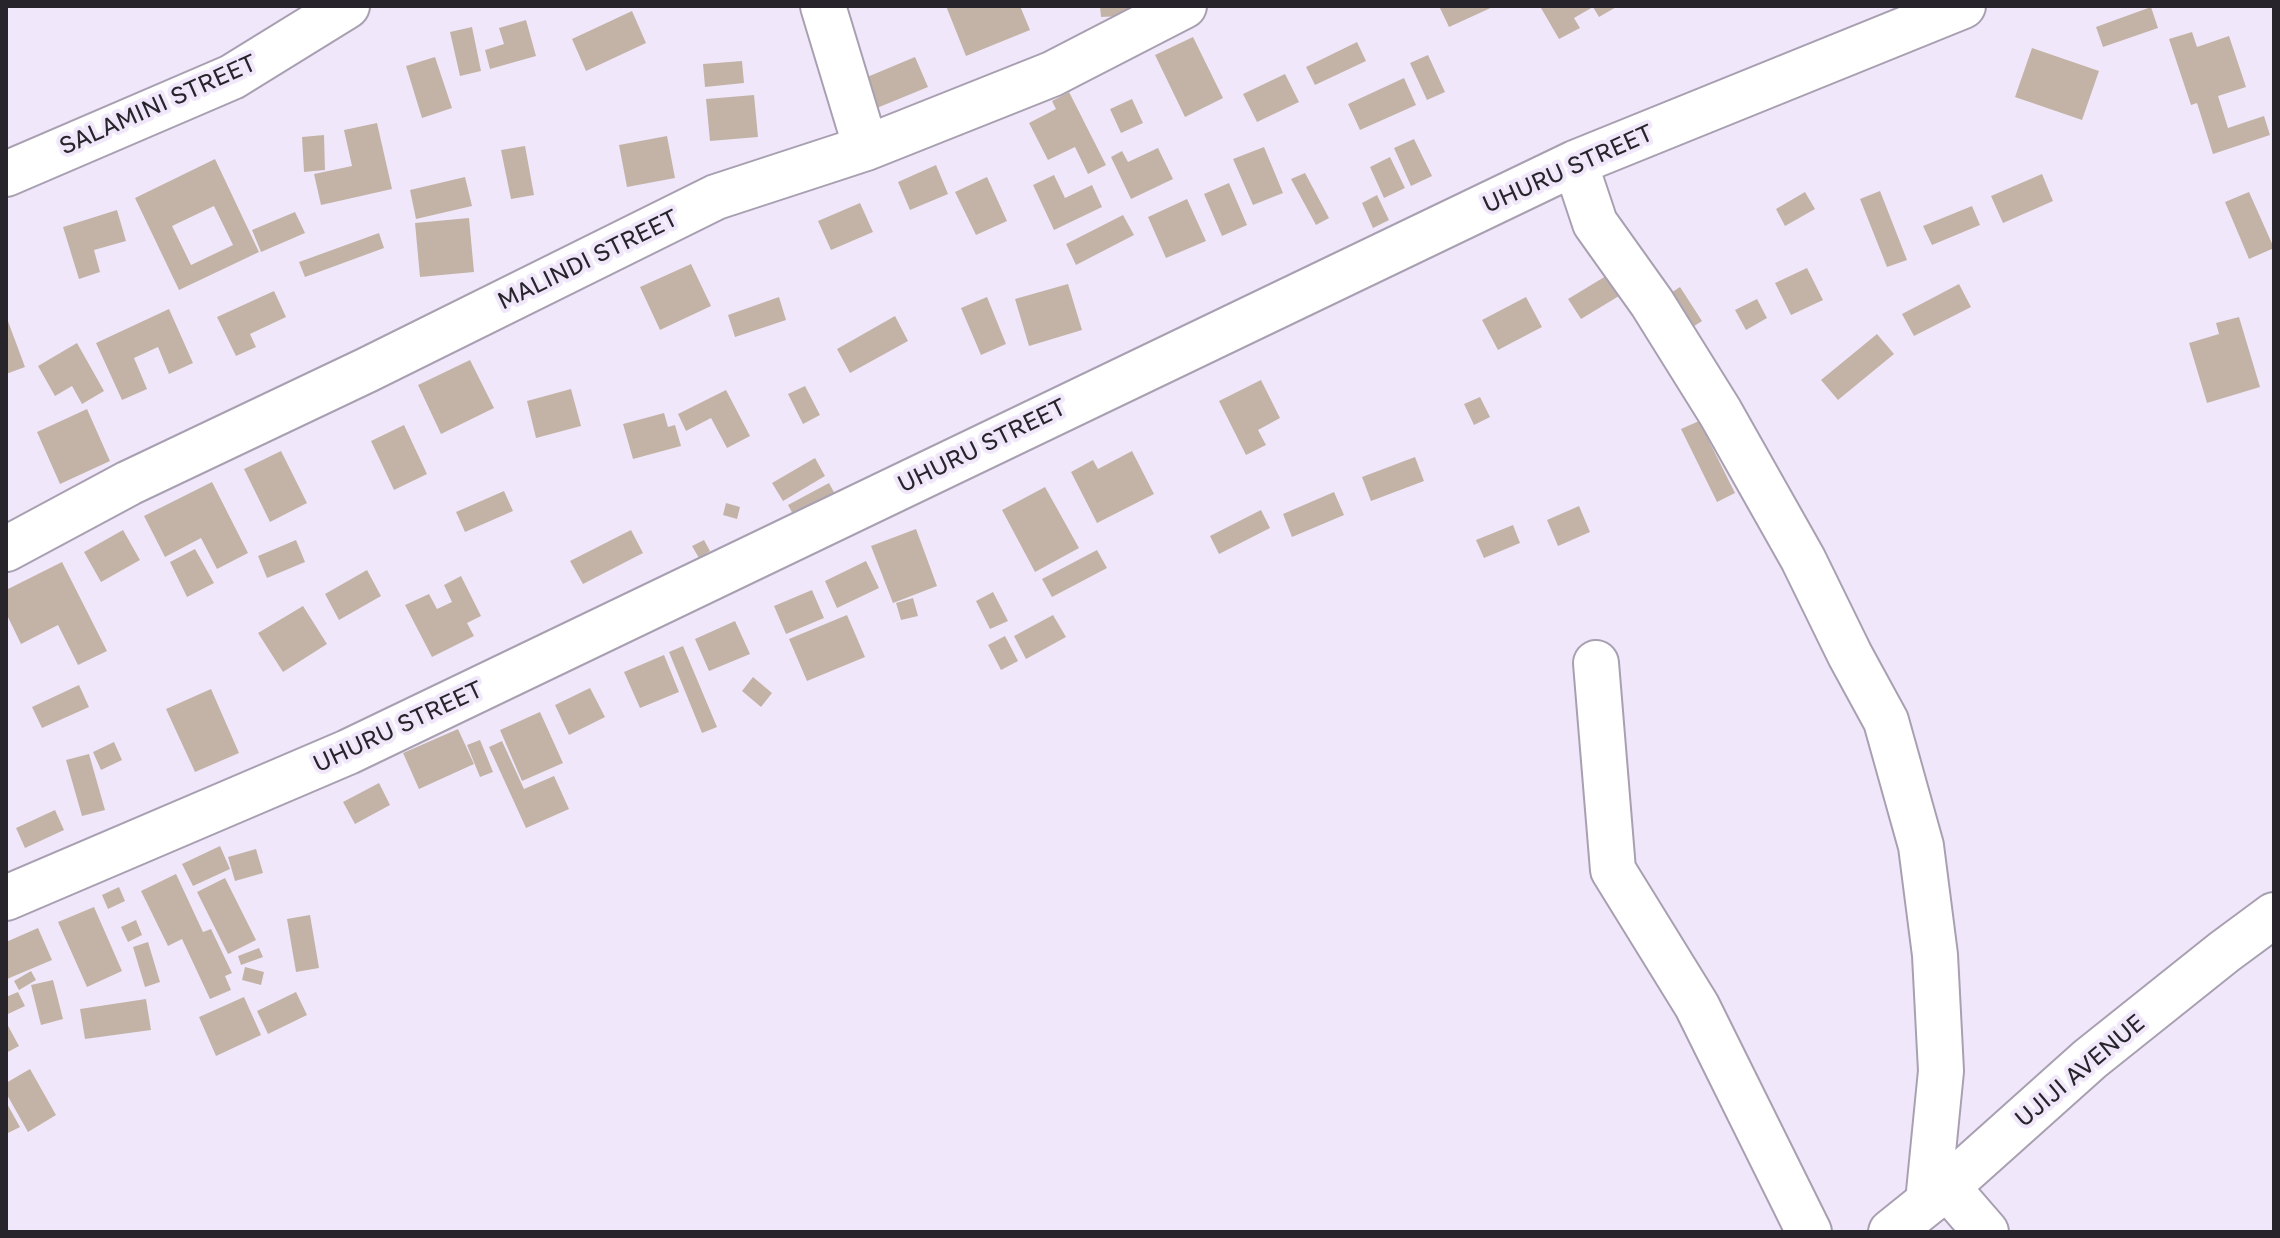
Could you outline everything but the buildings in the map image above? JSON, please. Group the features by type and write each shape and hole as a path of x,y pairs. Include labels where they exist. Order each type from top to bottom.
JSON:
{"street":[{"name":"SALAMINI STREET","path":"6,174 232,77 347,6"},
{"path":"823,6 866,148"},
{"name":"MALINDI STREET","path":"6,549 129,483 367,370 716,197 866,148 1052,74 1184,6"},
{"name":"UHURU STREET","path":"6,898 348,752 1575,163 1882,22 1963,6"},
{"path":"1575,163 1595,223 1652,303 1720,412 1803,559 1886,721 1921,846 1935,955 1941,1071 1937,1194 1986,1232"},
{"path":"1596,663 1613,870 1697,1006 1809,1232"},
{"name":"UJIJI AVENUE","path":"1891,1232 2090,1059 2274,915"}]}
